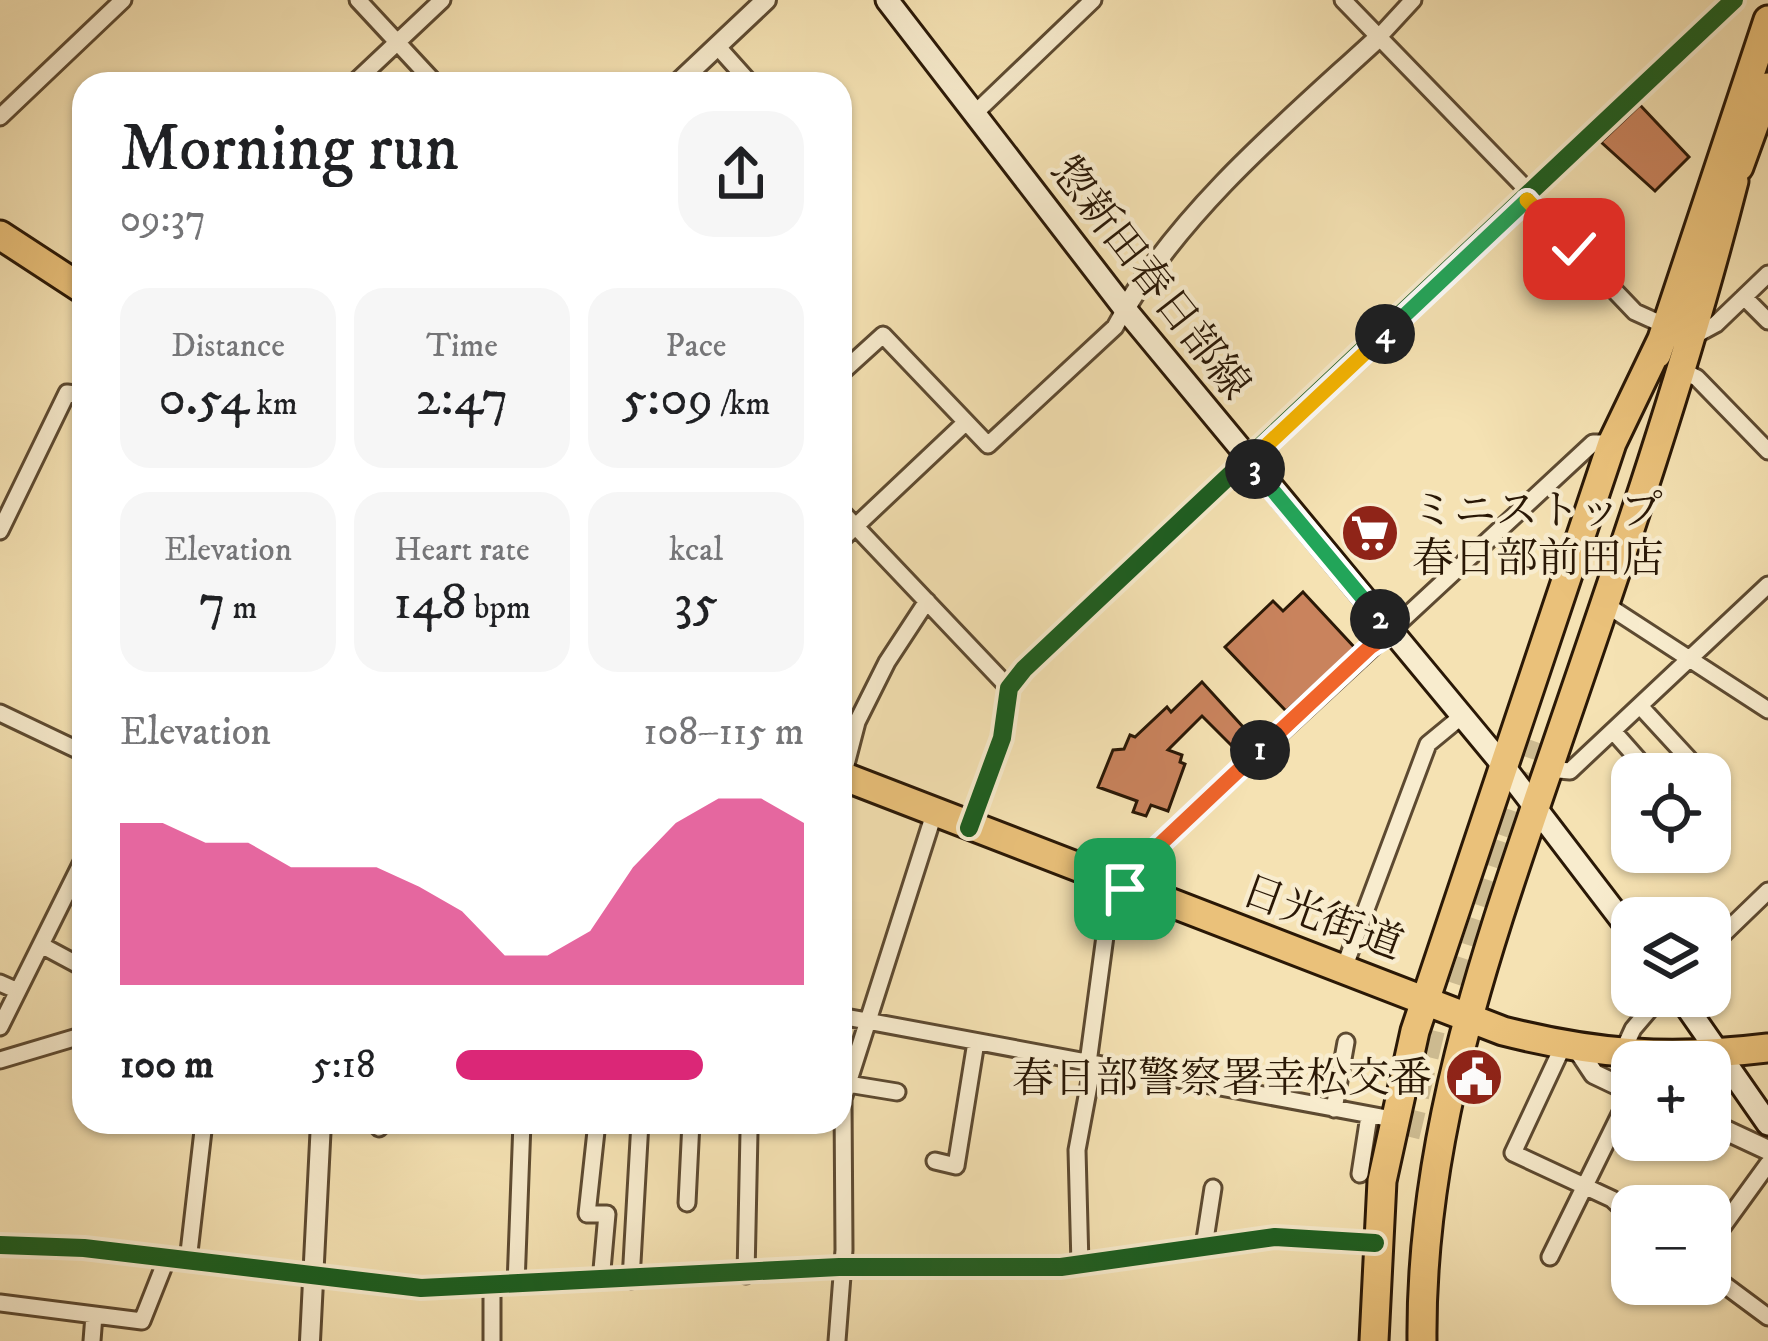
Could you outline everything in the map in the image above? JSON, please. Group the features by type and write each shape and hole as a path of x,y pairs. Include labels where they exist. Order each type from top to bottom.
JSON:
{"highway":[{"path":"1374,1341 1376,1243 1406,1126 1466,1016 1533,806 1539,751 1768,20"},
{"path":"1539,751 1768,87"},
{"path":"1391,1341 1390,1285 1424,999 1612,443 1673,334 1734,182"},
{"path":"0,235 72,282"},
{"path":"1539,751 1605,604 1681,370 1673,334"},
{"name":"日光街道","path":"852,780 1466,1016 1570,1048"},
{"path":"1570,1048 1611,1052"},
{"path":"1731,1052 1768,1048"},
{"path":"1406,1126 1406,1341"},
{"path":"1406,1126 1426,1216 1422,1341"}],"main road":[{"name":"惣新田春日部線","path":"887,0 1125,309 1502,764 1611,907"},
{"path":"1731,1074 1768,1124"}],"street":[{"path":"0,117 123,0"},
{"path":"358,0 425,72"},
{"path":"366,72 442,0"},
{"path":"690,72 766,0"},
{"path":"974,114 1093,0"},
{"path":"1342,0 1635,312 1673,334 1716,324 1768,274"},
{"path":"852,363 883,334 988,445 1115,327 1156,263 1262,145 1413,0"},
{"path":"969,828 1002,738 1010,688 1024,669 1250,461 1734,0"},
{"path":"717,46 741,72"},
{"path":"1744,297 1768,321"},
{"path":"1681,370 1697,378 1768,451"},
{"path":"0,531 68,393 72,393"},
{"path":"852,529 966,422"},
{"path":"1079,1265 1077,1150 1119,886 1593,442 1612,443"},
{"path":"852,523 1010,688"},
{"path":"1539,751 1570,771 1768,585"},
{"path":"852,739 887,662 927,601"},
{"path":"1605,604 1768,710"},
{"path":"1640,706 1683,753"},
{"path":"0,713 72,746"},
{"path":"1344,968 1428,743 1462,716"},
{"path":"1613,731 1632,753"},
{"path":"852,1071 934,814"},
{"path":"0,1027 72,882"},
{"path":"1731,927 1768,891"},
{"path":"41,945 72,962"},
{"path":"0,982 18,991"},
{"path":"852,1019 1406,1126"},
{"path":"0,1060 72,1039"},
{"path":"935,1161 956,1166 976,1042"},
{"path":"1334,1109 1346,1042"},
{"path":"1570,1048 1513,1153 1611,1198"},
{"name":"日光街道","path":"1570,1048 1594,1074 1611,1082"},
{"path":"852,1085 897,1092"},
{"path":"1360,1174 1406,1126"},
{"path":"1731,1133 1768,1150"},
{"path":"188,1261 203,1134"},
{"path":"310,1341 319,1134"},
{"path":"516,1285 522,1134"},
{"path":"596,1134 587,1214 607,1214 601,1281"},
{"path":"631,1280 639,1134"},
{"path":"687,1203 690,1134"},
{"path":"746,1274 749,1134"},
{"path":"837,1341 839,1267 844,1250 842,1134"},
{"path":"1550,1257 1611,1137"},
{"path":"1731,1215 1768,1164"},
{"path":"1204,1246 1213,1187"},
{"path":"0,1245 167,1258 421,1288 839,1267 1079,1265 1275,1238 1376,1243"},
{"path":"0,1315 0,1303 142,1321 167,1258"},
{"path":"492,1286 492,1341"},
{"path":"1731,1290 1768,1317"},
{"path":"92,1341 94,1315"}],"building":[{"path":"1640,105 1689,157 1655,191 1601,142"},
{"path":"1303,592 1355,648 1286,711 1225,647 1273,601 1283,611"},
{"path":"1202,682 1255,740 1240,754 1202,716 1168,750 1182,755 1180,762 1185,764 1168,811 1151,805 1146,816 1133,812 1137,801 1098,787 1113,750 1124,749 1130,735 1135,737 1167,707 1171,712"}],"tunnel":[{"path":"1495,833 1528,739"},
{"path":"1449,1025 1518,816"},
{"path":"1406,1136 1440,994"}],"cycle path":[{"path":"969,828 1002,738 1009,688 1024,669 1734,0"},
{"path":"0,1245 84,1248 421,1288 839,1267 1061,1267 1275,1237 1375,1243"}],"place":[{"name":"ミニストップ 春日部前田店","path":"1370,533"},
{"name":"春日部警察署幸松交番","path":"1474,1077"}],"route":[{"path":"1125,889 1137,866 1370,647 1392,633 1250,461 1527,199 1574,249"}]}
